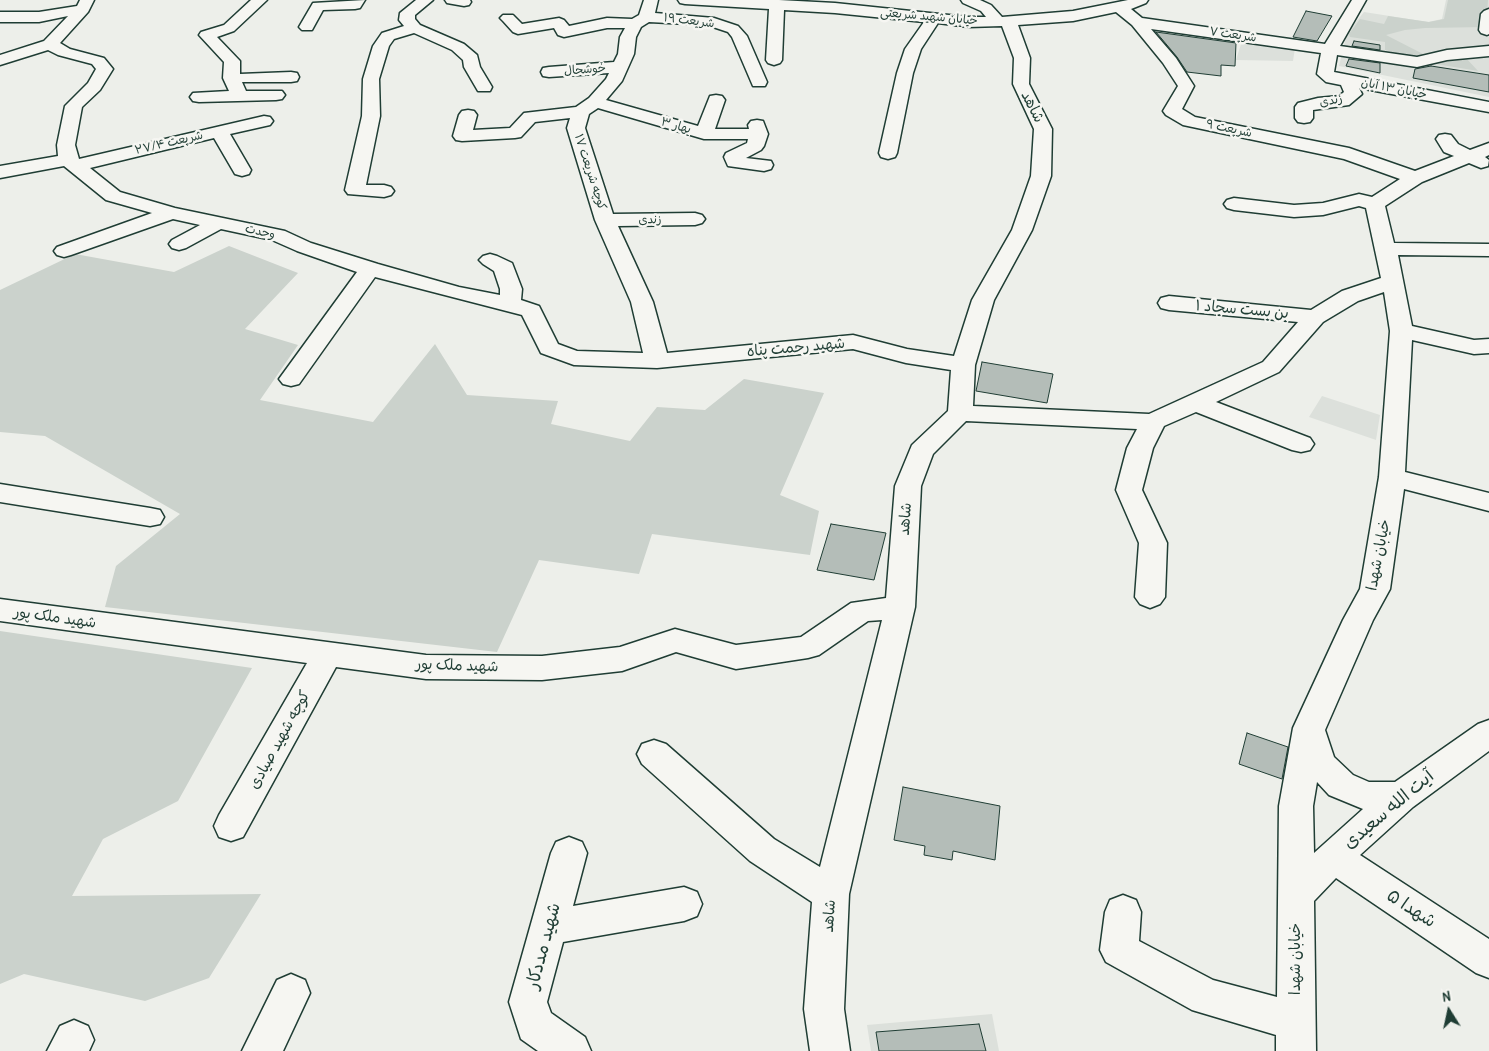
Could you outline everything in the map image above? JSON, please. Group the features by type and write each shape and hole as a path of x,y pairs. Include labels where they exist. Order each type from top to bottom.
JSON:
{"street":[{"path":"240,95 231,78 232,61 207,35 229,28 260,0"},
{"path":"307,27 318,6 355,5 358,0"},
{"path":"426,0 408,13 407,20 415,28 458,46 471,58 472,67 484,87"},
{"name":"خیابان شهید شریعتی","path":"685,0 770,2 968,22 1004,22 1073,16 1118,7 1141,0"},
{"path":"968,0 986,8 1004,22"},
{"path":"1328,56 1359,0"},
{"path":"770,2 774,60"},
{"path":"0,17 39,17 85,5"},
{"path":"0,60 50,44 85,5"},
{"name":"شریعت ۹","path":"1118,7 1137,22 1170,61 1186,86 1172,111 1189,120 1341,152 1415,178"},
{"path":"468,115 462,136 515,133 530,117 588,107 614,81 626,54 628,37 644,14"},
{"name":"شریعت ۱۹","path":"508,18 518,29 559,23 564,32 644,14 709,21 733,28 739,36 759,82"},
{"path":"1488,30 1489,14"},
{"path":"888,153 905,73 913,49 934,18"},
{"name":"شاهد","path":"830,1051 824,1009 831,894 900,607 908,486 921,451 960,413 963,365 983,300 1022,230 1041,176 1043,129 1020,84 1022,58 1004,22"},
{"name":"شریعت ۷","path":"1137,22 1256,37 1328,56"},
{"path":"384,191 355,190 371,116 370,79 381,46 388,36 415,28"},
{"path":"50,44 64,52 98,61 105,69 94,86 74,106 66,145 71,163"},
{"path":"1293,59 1328,56 1417,62 1462,53 1489,51"},
{"path":"1462,53 1480,67"},
{"name":"خیابان ۱۳ آبان","path":"1328,56 1325,74 1332,78 1489,107"},
{"name":"خوشحال","path":"549,72 620,68"},
{"path":"231,78 291,77"},
{"name":"زندی","path":"1304,118 1304,108 1343,101 1353,94 1348,81"},
{"path":"199,97 276,95"},
{"path":"701,140 716,100"},
{"name":"بهار ۳","path":"588,107 701,140"},
{"name":"کوچه شریعت ۱۷","path":"588,107 576,128 605,220 642,302 657,360"},
{"name":"شریعت ۲۷/۴","path":"0,172 71,163 155,137 219,132 264,121"},
{"path":"701,140 757,125 755,146 733,157 735,162 764,165"},
{"path":"219,132 242,170"},
{"path":"1445,139 1450,148 1489,166"},
{"path":"1234,204 1261,209 1294,211 1323,209 1359,200 1375,204 1415,178 1489,149"},
{"name":"وحدت","path":"71,163 113,196 172,213 278,235 304,247 370,269 456,293 510,304 531,311 549,348 574,358 657,360"},
{"name":"خیابان شهدا","path":"1296,1036 1296,806 1309,728 1358,620 1375,589 1392,477 1401,331 1393,281 1375,204"},
{"path":"64,251 172,213"},
{"name":"زندی","path":"605,220 695,219"},
{"path":"179,244 218,222"},
{"path":"1385,249 1489,250"},
{"path":"490,260 504,268 511,289 510,304"},
{"path":"291,379 370,269"},
{"path":"960,413 1154,421 1195,404 1271,367 1315,317 1350,296 1393,281"},
{"name":"بن بست سجاد ۱","path":"1169,303 1315,317"},
{"path":"1401,331 1474,347 1489,346"},
{"name":"شهید رحمت پناه","path":"657,360 853,342 906,356 963,365"},
{"path":"1195,404 1300,444"},
{"path":"1150,597 1153,543 1129,490 1140,448 1154,421"},
{"path":"1392,477 1489,502"},
{"path":"0,493 150,517"},
{"name":"شهید ملک پور","path":"0,610 426,667 542,668 622,659 675,640 736,657 808,647 861,611 900,607"},
{"name":"کوچه شهید صیادی","path":"232,826 328,654"},
{"path":"1309,728 1320,764 1341,785 1367,796 1401,797"},
{"name":"آیت الله سعیدی","path":"1296,896 1333,858 1401,797 1489,733"},
{"path":"654,754 762,850 831,894"},
{"name":"شهید مددکار","path":"569,853 528,1002 535,1025 571,1051"},
{"name":"شهدا ۵","path":"1333,858 1489,960"},
{"path":"549,927 684,904"},
{"path":"1123,912 1120,950 1206,997 1296,1036"},
{"path":"262,1051 291,993"}],"shaded area":[{"path":"1446,0 1489,0 1489,97 1339,66 1347,33 1364,12 1428,22 1442,19"},
{"path":"1448,0 1488,0 1486,27 1425,28 1405,30 1386,35 1427,56 1414,58 1385,50 1385,42 1350,37 1349,34 1360,19 1384,24 1388,16 1429,22 1444,19"},
{"path":"1242,41 1295,48 1293,61 1236,60"},
{"path":"1465,57 1478,71 1430,63 1431,60"},
{"path":"229,246 298,273 245,329 298,345 260,400 373,422 435,344 467,395 558,401 551,424 630,441 657,407 705,410 744,379 824,393 780,495 819,511 810,555 652,534 639,574 539,560 497,652 105,607 116,566 180,514 45,436 0,432 0,290 75,254 174,272"},
{"path":"1322,396 1380,415 1376,440 1309,417"},
{"path":"0,631 252,668 178,801 103,839 72,896 261,894 209,978 145,1001 24,974 0,984"},
{"path":"992,1014 999,1051 871,1051 867,1025"}],"building":[{"path":"1306,11 1332,16 1317,41 1293,37"},
{"path":"1156,32 1236,43 1235,66 1221,65 1221,76 1187,72"},
{"path":"1354,41 1380,45 1380,50 1352,46"},
{"path":"1349,59 1380,63 1380,73 1346,66"},
{"path":"1431,66 1489,75 1489,92 1413,78 1415,69"},
{"path":"982,362 1053,374 1047,403 976,391"},
{"path":"831,524 886,533 874,580 817,570"},
{"path":"1247,733 1288,747 1282,779 1239,764"},
{"path":"903,787 1000,806 995,860 953,851 952,860 924,855 925,846 894,840"},
{"path":"979,1024 986,1051 879,1051 876,1032"}]}
